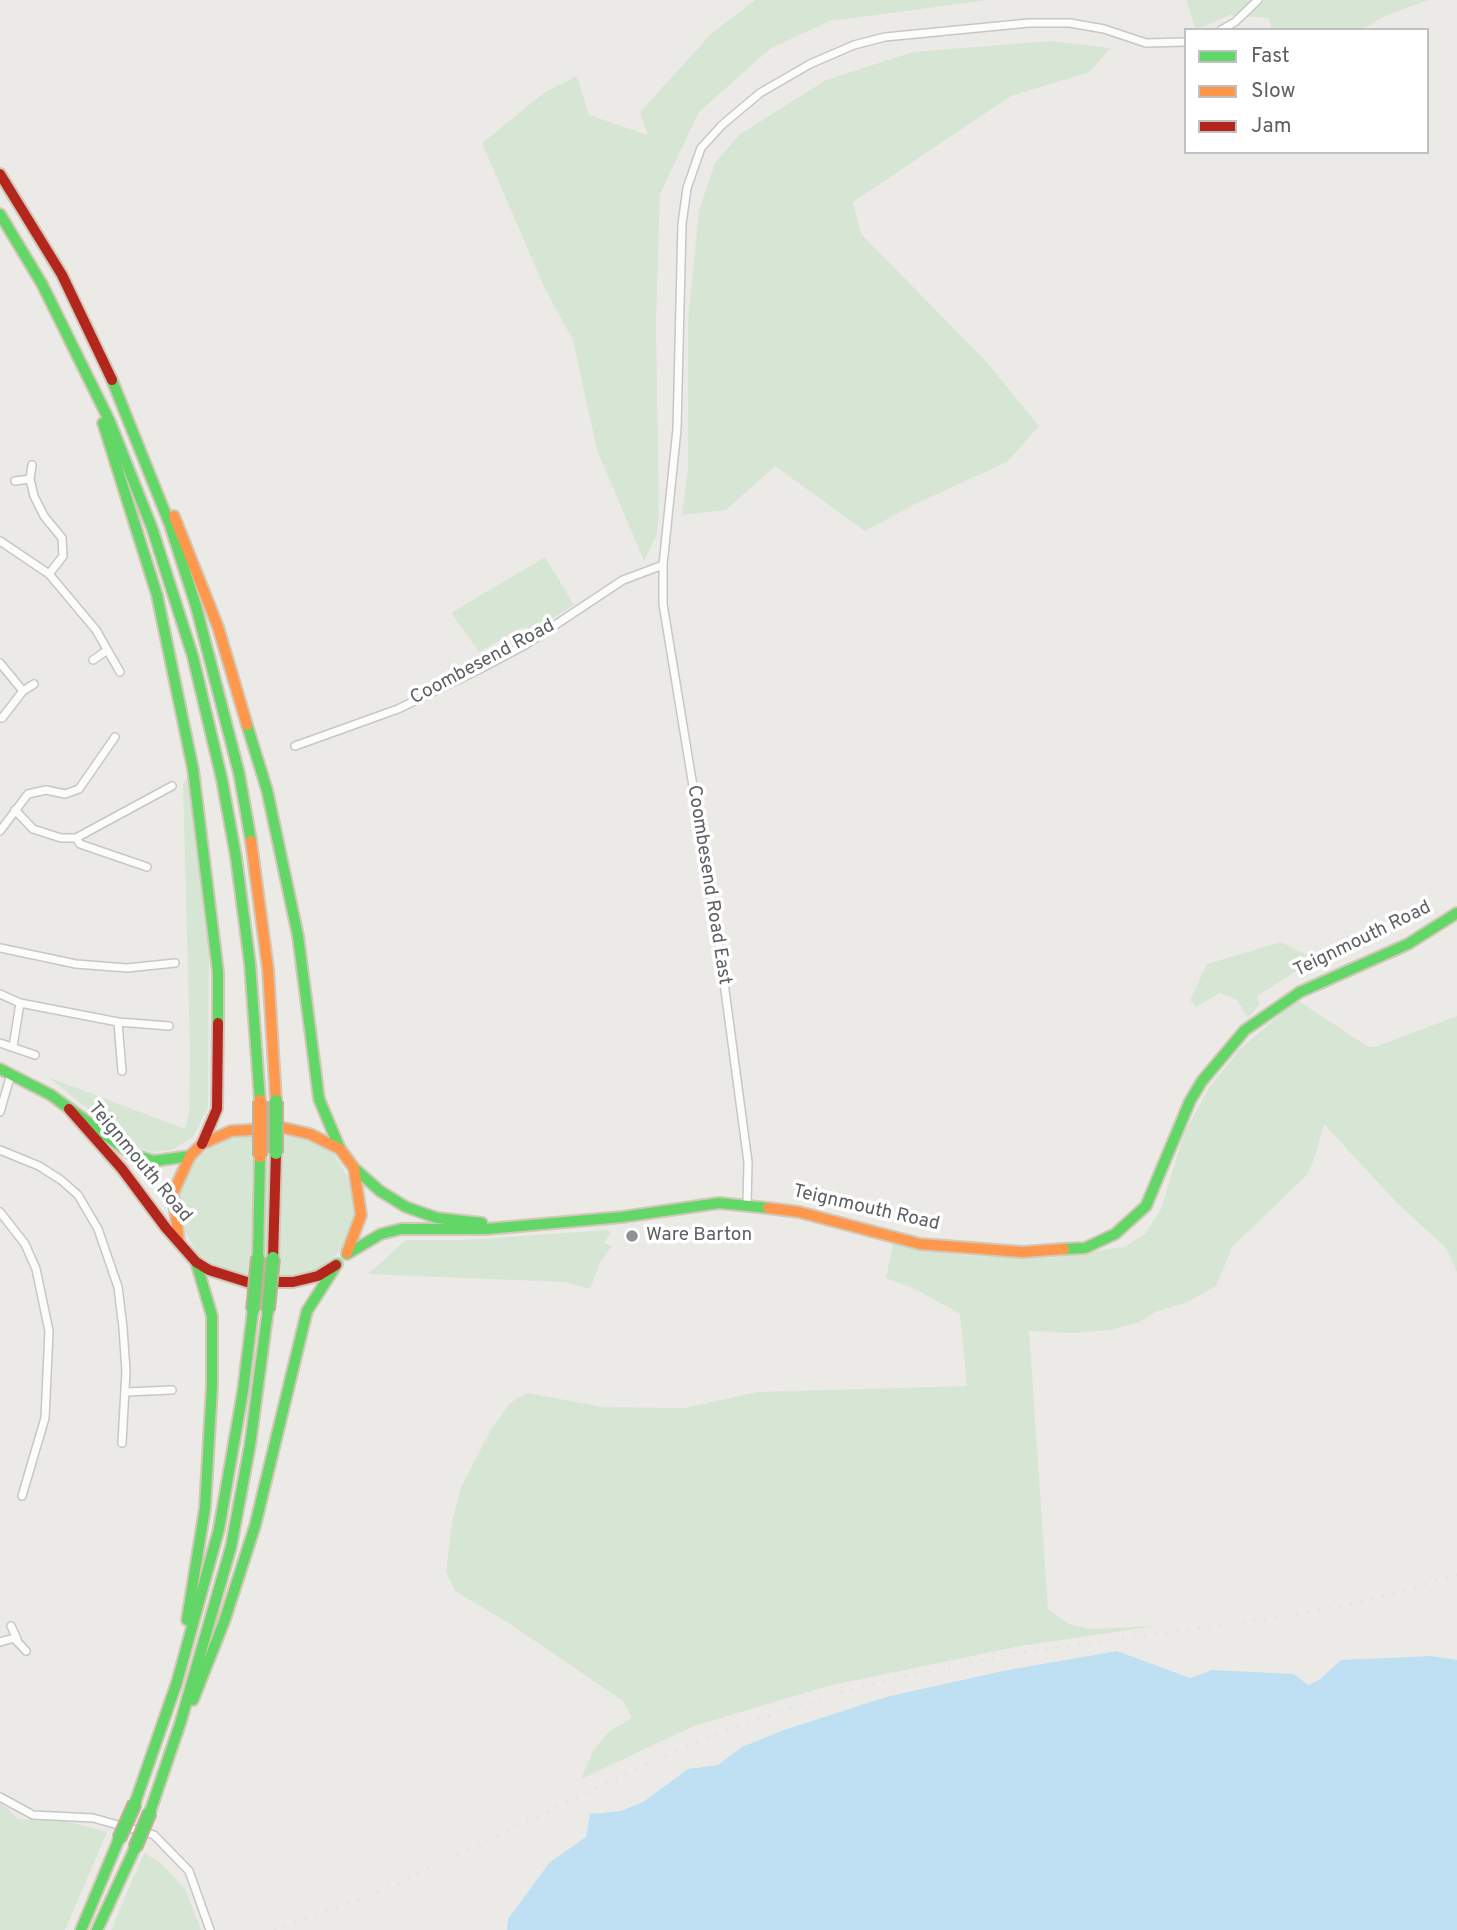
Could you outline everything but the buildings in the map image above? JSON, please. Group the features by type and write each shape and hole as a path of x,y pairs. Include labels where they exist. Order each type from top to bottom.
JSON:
{"main road":[{"path":"0,174 62,275 104,362 151,477 196,606 239,773 252,844 267,958 276,1101 273,1258 268,1310 256,1407 234,1533 180,1724 150,1812 97,1930"},
{"path":"0,214 42,284 93,386 132,476 165,567 193,657 215,748 243,904 260,1101 258,1257 253,1310 243,1391 219,1529 177,1682 135,1803 81,1930"},
{"path":"93,386 112,457 157,595 193,769 218,984 218,1109 202,1144"},
{"path":"151,477 175,518 192,560 218,627 256,745 298,936 318,1099 340,1149 354,1168 361,1215 347,1254 337,1264 307,1311 269,1473 241,1572 202,1683 180,1724"},
{"name":"Teignmouth Road","path":"347,1254 389,1231 622,1217 719,1203 799,1212 920,1244 1022,1252 1085,1248 1115,1234 1146,1206 1156,1188 1178,1128 1202,1082 1261,1016 1322,981 1408,944 1457,913"},
{"name":"Teignmouth Road","path":"6,1071 51,1095 122,1149 144,1159 165,1160 190,1156"},
{"name":"Teignmouth Road","path":"69,1109 180,1242"},
{"path":"177,1682 200,1556 211,1421 212,1316 209,1298 196,1262 180,1242 173,1194 179,1175 190,1156 202,1144 231,1130 263,1128 302,1132 340,1149"},
{"name":"Teignmouth Road","path":"354,1168 394,1201 421,1213 496,1226"},
{"path":"196,1262 233,1279 278,1282 318,1276 337,1264"}],"street":[{"path":"1224,28 1235,22 1258,0"},
{"name":"Coombesend Road East","path":"747,1205 748,1162 718,938 666,634 663,565 677,429 682,223 687,188 701,148 722,125 760,93 810,64 885,37 1030,23 1070,23 1104,29 1146,43 1184,42"},
{"path":"32,466 30,479 34,496 44,516 62,538 63,556 49,574"},
{"path":"15,481 30,479"},
{"path":"0,541 49,574 96,631 120,672"},
{"name":"Coombesend Road","path":"295,746 398,709 478,670 525,645 623,580 663,565"},
{"path":"93,660 106,651"},
{"path":"0,663 23,691"},
{"path":"2,718 23,691 34,684"},
{"path":"0,831 28,794 46,790 65,794 79,789 115,737"},
{"path":"15,810 33,829 61,838 76,838 172,786"},
{"path":"76,838 80,844 147,867"},
{"path":"0,948 76,964 127,968 175,963"},
{"path":"0,994 20,1003 118,1022 169,1026"},
{"path":"13,1047 20,1003"},
{"path":"118,1022 122,1071"},
{"path":"0,1043 36,1055"},
{"path":"0,1112 6,1071"},
{"path":"0,1150 38,1166 61,1180 78,1195 98,1229 118,1287 125,1392 122,1443"},
{"path":"0,1212 25,1244 36,1269 49,1331 45,1418 22,1496"},
{"path":"125,1392 172,1390"},
{"path":"11,1626 26,1651"},
{"path":"0,1642 10,1637 17,1639"},
{"path":"0,1797 33,1815 93,1818 154,1835 189,1871 209,1930"}],"green space":[{"path":"755,0 989,0 830,21 771,48 699,112 660,194 656,324 659,516 656,537 644,561 597,450 573,340 545,289 482,143 545,92 577,76 589,115 648,135 640,112 712,33"},
{"path":"1186,0 1429,0 1387,15 1364,28 1272,28 1269,18 1230,15 1195,28"},
{"path":"1051,41 1110,48 1090,72 1011,96 853,202 861,234 984,359 1039,426 1007,462 913,505 865,531 775,466 726,510 682,515 688,466 688,320 699,210 715,163 739,135 826,80 913,52"},
{"path":"545,557 574,605 536,629 522,628 479,652 451,613"},
{"path":"190,774 209,950 208,1107 193,1137 172,1150 151,1152 133,1145 48,1077 185,1129 189,1113 190,1053 183,784"},
{"path":"1281,942 1315,959 1257,996 1260,1004 1248,1018 1237,1000 1220,993 1196,1007 1190,1000 1207,964"},
{"path":"1297,1000 1367,1046 1375,1047 1457,1016 1457,1272 1446,1248 1396,1202 1324,1124 1315,1157 1306,1176 1233,1246 1216,1286 1188,1302 1155,1312 1140,1322 1111,1330 1073,1333 1029,1331 1048,1609 1069,1624 1091,1629 1156,1626 1020,1646 828,1686 694,1726 581,1779 593,1751 608,1732 632,1718 623,1701 507,1622 455,1591 446,1572 452,1522 461,1487 492,1428 510,1403 527,1393 603,1407 684,1408 758,1392 967,1386 960,1314 917,1290 886,1278 893,1243 967,1256 1048,1258 1124,1247 1144,1235 1161,1209 1184,1133 1210,1086 1239,1050"},
{"path":"252,1133 308,1138 334,1154 351,1182 356,1208 345,1246 325,1265 311,1273 280,1278 228,1273 198,1254 182,1227 178,1201 180,1190 194,1160 223,1139"},
{"path":"608,1230 611,1233 604,1243 612,1246 601,1261 590,1289 565,1282 368,1274 406,1240 464,1240"},
{"path":"0,1802 18,1819 66,1821 107,1832 65,1930 0,1930"},
{"path":"144,1853 161,1863 185,1889 201,1930 111,1930"}],"water":[{"path":"1117,1651 1190,1678 1212,1670 1294,1674 1308,1685 1319,1680 1341,1660 1431,1656 1457,1660 1457,1930 507,1930 508,1919 550,1862 586,1837 590,1814 621,1811 643,1802 688,1769 718,1765 742,1747 784,1730 886,1697 1008,1670"}],"railway":[{"path":"274,1930 382,1891 653,1761 721,1732 793,1707 870,1684 1017,1653 1288,1616 1370,1600 1457,1575"}],"traffic: fast":[{"path":"0,214 42,284 110,422 152,528 193,657 222,780 236,857 250,964 260,1101"},
{"path":"112,380 170,525 196,606 239,773 251,841"},
{"path":"103,423 157,595 193,769 218,972 218,1023"},
{"path":"247,725 267,790 298,936 319,1099 340,1149"},
{"path":"1064,1249 1085,1248 1115,1234 1146,1206 1190,1101 1202,1081 1245,1030 1300,992 1408,944 1457,913"},
{"path":"0,1069 51,1095 131,1154 154,1161 190,1156"},
{"path":"276,1101 276,1153"},
{"path":"258,1257 260,1156"},
{"path":"354,1168 380,1191 406,1207 437,1218 482,1223"},
{"path":"347,1254 381,1234 401,1229 486,1229 622,1217 719,1203 768,1208"},
{"path":"253,1310 258,1257"},
{"path":"268,1310 273,1258"},
{"path":"187,1620 205,1508 212,1386 212,1316 196,1262"},
{"path":"193,1700 224,1622 255,1526 307,1311 337,1264"},
{"path":"135,1803 177,1682 219,1529 243,1391 253,1310"},
{"path":"150,1812 180,1724 231,1547 250,1445 268,1310"},
{"path":"119,1839 135,1803"},
{"path":"135,1848 150,1812"},
{"path":"81,1930 119,1839"},
{"path":"97,1930 135,1848"}],"traffic: slow":[{"path":"174,516 218,627 247,725"},
{"path":"251,841 268,969 276,1101"},
{"path":"260,1101 260,1156"},
{"path":"179,1242 173,1193 190,1156 202,1144 231,1131 284,1128 310,1134 340,1149 354,1168 361,1215 347,1253"},
{"path":"768,1208 799,1212 920,1244 1022,1252 1064,1249"}],"traffic: jam":[{"path":"0,174 62,275 112,380"},
{"path":"202,1144 217,1109 218,1023"},
{"path":"69,1109 122,1169 166,1228 196,1262 209,1270 247,1282 293,1282 318,1276 336,1265"},
{"path":"273,1258 276,1153"}],"place":[{"name":"Ware Barton","path":"632,1236"}]}
